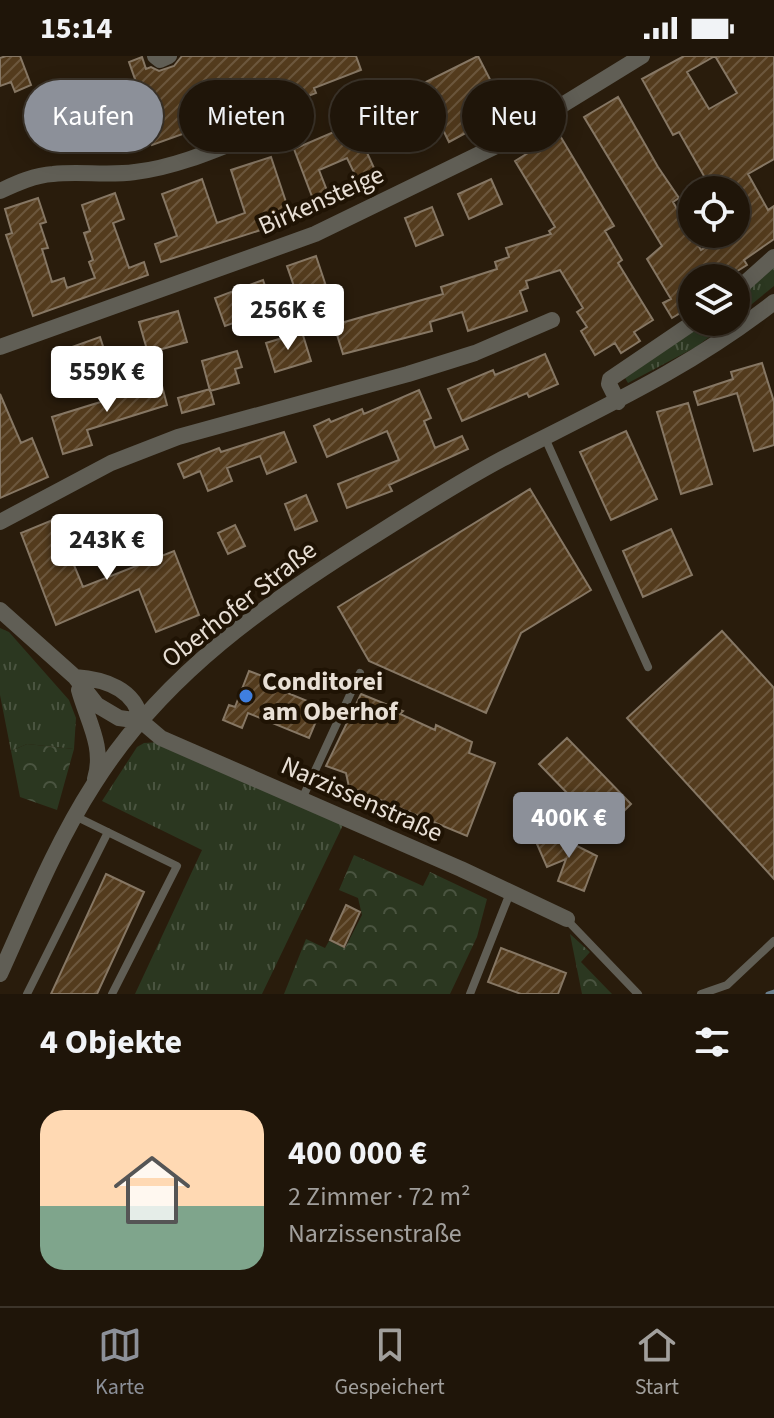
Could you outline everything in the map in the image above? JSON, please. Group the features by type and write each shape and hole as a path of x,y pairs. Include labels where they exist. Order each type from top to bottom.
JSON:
{"street":[{"path":"155,56 160,60 169,56"},
{"name":"Birkensteige","path":"0,347 315,234 494,147 642,56"},
{"path":"0,191 19,182 53,174 119,174 148,170 208,152"},
{"path":"750,278 774,257"},
{"name":"Oberhofer Straße","path":"0,974 75,816 94,783 141,721 193,665 273,601 319,570 445,492 700,356 774,302"},
{"path":"0,522 111,463 178,437 408,374 475,353 552,320"},
{"path":"618,402 609,384 610,379 678,333"},
{"path":"0,610 75,677 97,705 119,718 141,721 139,709 131,696 115,686 75,677"},
{"path":"75,677 97,747 99,768 94,783"},
{"name":"Narzissenstraße","path":"141,721 161,738 567,919"}],"lane":[{"path":"545,438 648,667"},
{"path":"302,799 360,673"},
{"path":"75,816 177,866 112,994"},
{"path":"27,994 108,832"},
{"path":"470,994 510,892"},
{"path":"567,919 638,994"},
{"path":"701,994 727,985 774,941"}],"green space":[{"path":"774,264 774,286 750,306 750,286"},
{"path":"685,336 711,336 628,383 625,378"},
{"path":"0,628 9,632 69,700 76,718 74,749 27,744 11,751 0,695"},
{"path":"159,742 344,823 262,994 135,994 202,850 102,801 137,747"},
{"path":"27,744 74,749 57,810 20,797 11,751"},
{"path":"354,855 423,886 430,872 487,899 477,937 450,994 284,994 306,939 325,948 329,941 345,948 362,915 358,898 339,890"},
{"path":"570,934 590,952 581,962 612,994 582,994"}],"building":[{"path":"20,56 29,80 24,80 24,88 15,92 11,82 0,86 0,58"},
{"path":"182,56 356,56 361,70 314,88 314,80 179,80 179,135 163,141 163,80 135,80 129,62 142,57 146,69 151,67 159,71 174,66"},
{"path":"478,56 490,80 462,80 462,135 449,142 446,136 446,80 430,80"},
{"path":"684,56 715,56 774,56 774,159 749,176 704,176 679,132 673,135 642,79","holes":["715,56 737,93 709,109 687,72"]},
{"path":"618,97 678,197 673,202 678,211 678,248 750,248 750,178 768,210 774,206 774,239 744,260 746,264 678,264 678,314 672,318 663,303 671,299 647,259 662,246 584,117"},
{"path":"330,134 330,152 367,152 378,177 360,185 347,158 319,170 331,201 316,207 295,152 314,152 314,140"},
{"path":"566,146 614,226 605,231 622,260 618,263 653,320 634,332 640,341 621,353 615,343 595,355 581,331 587,327 577,312 583,308 560,270 526,281 528,288 520,291 527,311 468,331 462,312 430,322 432,331 343,354 334,325 443,294 441,287 497,269 495,262 509,257 506,248 551,234 549,231 555,227 515,161 530,152 566,152"},
{"path":"271,157 292,220 161,262 155,244 177,236 162,194 202,179 217,223 245,213 231,170"},
{"path":"491,179 502,204 469,219 458,194"},
{"path":"115,193 124,219 113,223 129,268 144,262 148,275 33,316 6,235 12,233 5,209 38,198 46,222 40,224 48,248 42,249 52,282 64,278 67,288 95,278 84,233 90,231 82,205"},
{"path":"432,207 443,235 416,246 405,218"},
{"path":"316,256 326,286 297,295 287,266"},
{"path":"263,280 273,309 225,326 215,298"},
{"path":"178,311 187,342 148,353 139,322"},
{"path":"302,332 311,361 275,372 266,343"},
{"path":"100,337 110,368 66,384 55,353"},
{"path":"237,351 242,367 235,369 239,383 210,391 202,361"},
{"path":"545,354 558,384 529,397 527,393 462,421 448,389 493,370 495,375"},
{"path":"762,363 774,402 774,445 754,451 737,393 698,405 694,392 733,379 731,372"},
{"path":"160,378 167,405 87,430 92,445 63,454 52,417 123,395 121,390"},
{"path":"210,389 214,404 182,413 178,398"},
{"path":"419,390 431,418 424,421 435,448 462,436 468,449 389,485 392,491 347,508 338,484 399,460 387,431 327,457 314,426 362,409 364,414"},
{"path":"0,394 21,443 32,438 48,477 0,498"},
{"path":"688,403 712,484 681,494 657,412"},
{"path":"626,431 657,499 611,520 580,452"},
{"path":"284,432 296,462 267,474 260,456 227,468 232,481 208,491 200,471 184,478 178,464 219,448 221,452"},
{"path":"530,489 591,590 521,633 486,713 369,661 338,607"},
{"path":"306,495 317,521 295,530 285,504"},
{"path":"55,519 83,587 174,551 199,615 156,632 139,589 56,625 21,533"},
{"path":"235,525 245,546 228,554 218,533"},
{"path":"671,529 692,575 643,597 623,551"},
{"path":"722,631 774,688 774,879 627,718"},
{"path":"249,671 265,677 263,683 322,707 309,738 248,713 242,728 223,720 229,705 235,707"},
{"path":"361,694 403,711 400,714 435,730 436,725 472,742 469,753 495,763 467,836 349,787 346,773 326,766"},
{"path":"567,738 631,804 604,831 539,764"},
{"path":"567,832 569,842 597,856 584,891 558,881 566,859 547,867 537,844"},
{"path":"106,874 144,892 97,994 51,994"},
{"path":"346,905 360,912 344,947 330,940"},
{"path":"501,948 566,973 558,994 521,994 488,982"}],"waterway":[{"path":"768,994 774,992"}],"place":[{"name":"Conditorei am Oberhof","path":"246,696"}]}
